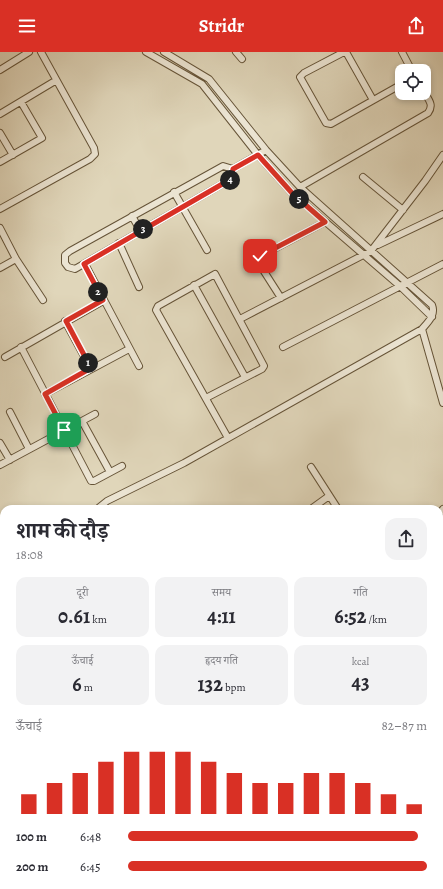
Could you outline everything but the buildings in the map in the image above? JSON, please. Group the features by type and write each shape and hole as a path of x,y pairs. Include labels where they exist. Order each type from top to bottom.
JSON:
{"street":[{"path":"1,66 29,52"},
{"path":"0,209 90,159 95,154 94,148 55,81 41,52"},
{"path":"146,52 202,84 258,155 292,193 365,255 432,317"},
{"path":"102,505 107,501 184,463 422,329 432,317 432,305 373,249 300,187 266,150 209,79 164,52"},
{"path":"236,52 242,60"},
{"path":"372,100 345,52 301,75 300,80 328,124 395,88"},
{"path":"402,52 408,64"},
{"path":"0,114 55,81"},
{"path":"300,187 428,113 432,108 429,100"},
{"path":"0,162 42,138 21,102"},
{"path":"0,133 13,155"},
{"path":"233,169 231,179 183,208 140,230 84,264 72,269 65,263 65,255 174,192 223,166 233,169 266,150"},
{"path":"373,249 443,155"},
{"path":"363,177 403,210"},
{"path":"174,192 207,250"},
{"path":"240,319 443,214"},
{"path":"132,216 140,230"},
{"path":"281,298 257,258 325,222"},
{"path":"0,228 16,259 43,300"},
{"path":"119,243 140,286"},
{"path":"0,268 16,259"},
{"path":"84,264 139,366"},
{"path":"283,347 443,264"},
{"path":"206,398 262,369 264,364 217,276 210,275 158,306 156,310 228,438"},
{"path":"194,285 245,377"},
{"path":"5,357 103,300"},
{"path":"66,321 91,368"},
{"path":"422,329 443,403"},
{"path":"21,347 92,481 94,482 122,466"},
{"path":"45,394 129,349"},
{"path":"10,412 29,449"},
{"path":"0,465 95,414"},
{"path":"82,421 110,472"},
{"path":"0,443 10,460"},
{"path":"311,467 335,505"},
{"path":"317,505 329,496"}],"route":[{"path":"64,430 45,394 91,368 66,321 103,300 84,264 140,230 183,208 231,179 233,169 258,155 292,193 325,222 260,256"}]}
